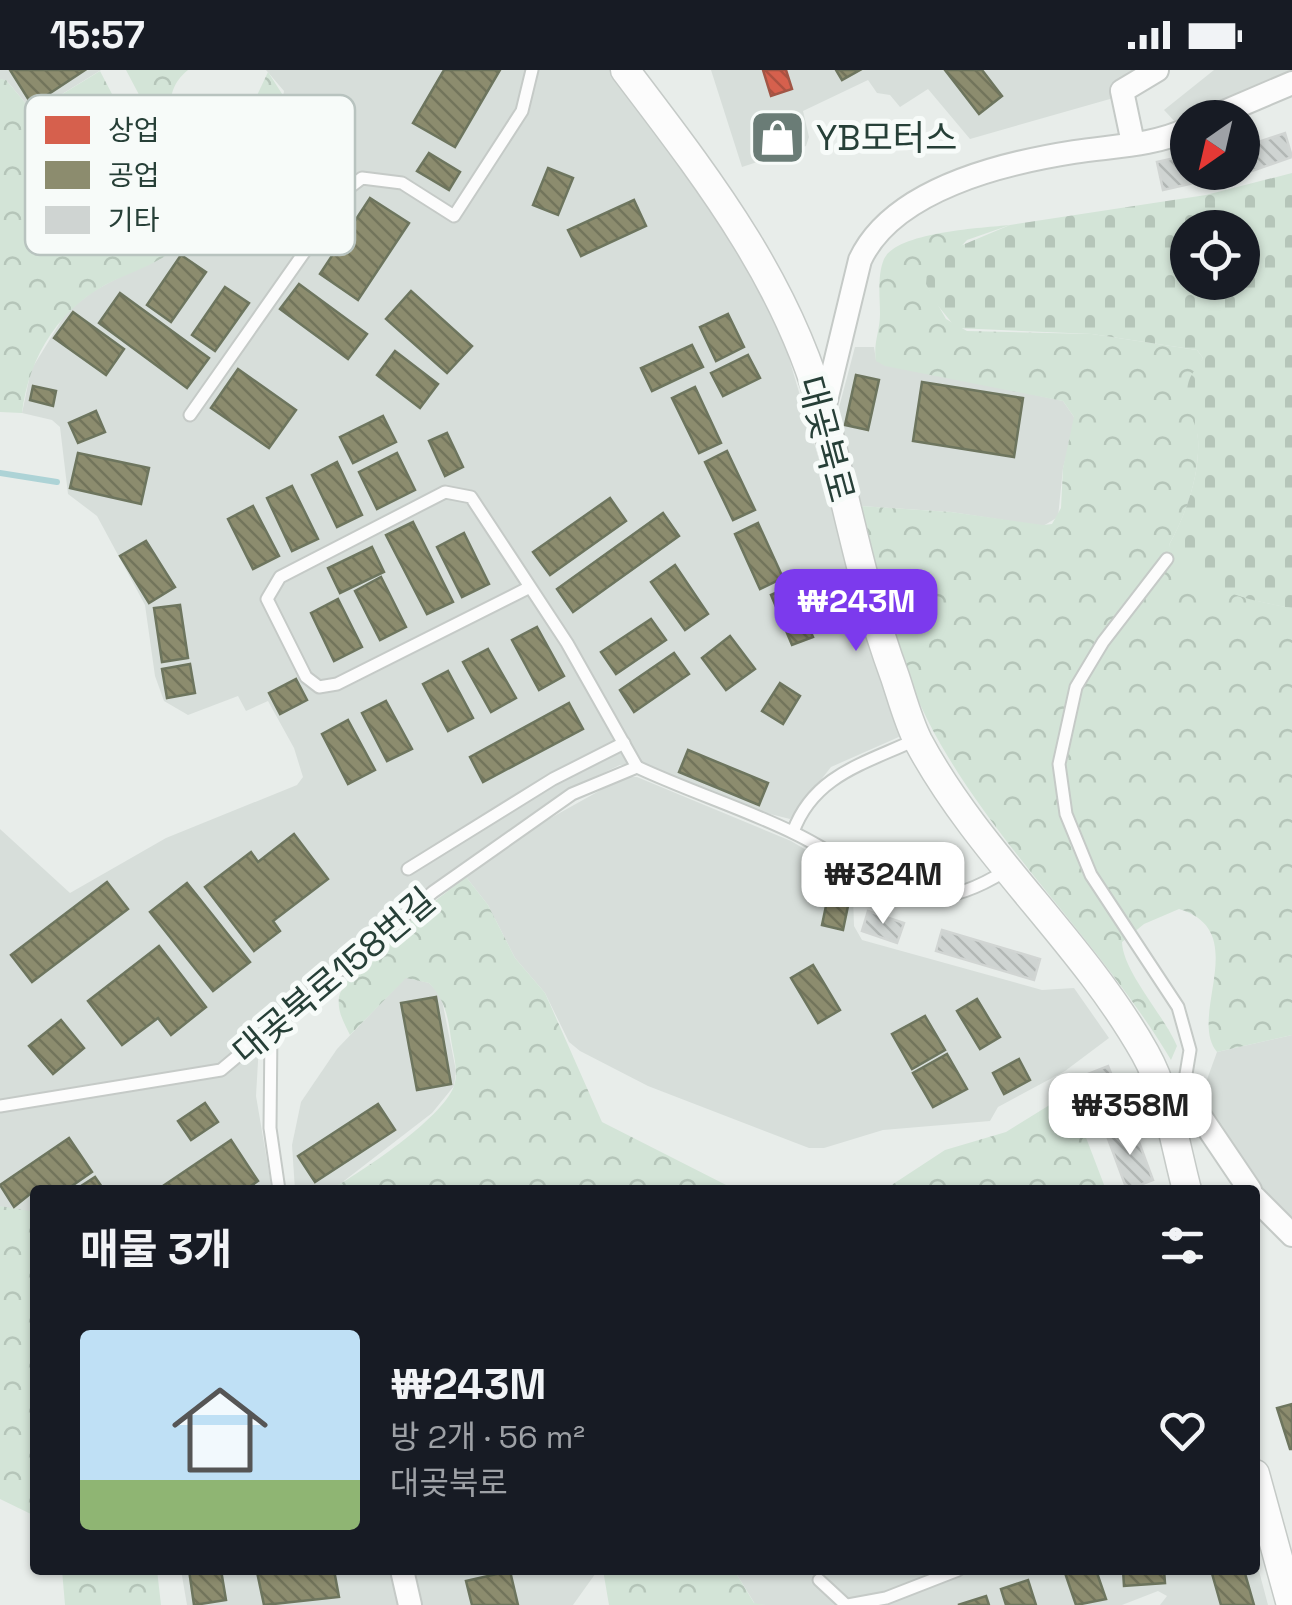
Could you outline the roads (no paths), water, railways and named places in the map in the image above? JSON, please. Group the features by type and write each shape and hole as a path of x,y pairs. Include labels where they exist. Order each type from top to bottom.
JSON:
{"street":[{"name":"대곶북로","path":"625,70 719,192 764,264 798,336 824,413 874,622 917,739 963,810 1118,1010 1171,1092 1186,1185"},
{"path":"1132,143 1122,91 1156,70"},
{"path":"1252,100 1292,83"},
{"path":"824,413 860,260 879,230 929,196 986,174 1036,159 1170,134"},
{"path":"1171,1092 1210,1128 1247,1185"},
{"path":"1260,1203 1292,1235"},
{"path":"1260,1509 1291,1605"},
{"path":"403,1575 410,1605"}],"lane":[{"path":"355,183 362,178 402,184 454,216 522,111 532,70"},
{"path":"190,415 302,255"},
{"path":"528,588 336,684 319,688 306,678 267,599 280,577 445,492 459,492 471,497 567,643 637,766 793,832 856,871 906,894 956,897 1008,869"},
{"name":"대곶북로","path":"1167,559 1103,642 1076,687 1059,764 1066,814 1090,874 1178,1007 1190,1050 1171,1092"},
{"path":"793,832 821,787 834,777 917,739"},
{"path":"408,869 553,779 624,743"},
{"name":"대곶북로158번길","path":"0,1106 203,1076 234,1062 433,892 534,819 608,775 637,766"},
{"path":"271,1030 270,1128 278,1185"},
{"path":"820,1580 847,1605 886,1598 945,1575"}],"waterway":[{"path":"0,473 57,482"}],"place":[{"name":"YB모터스","path":"777,138"}]}
